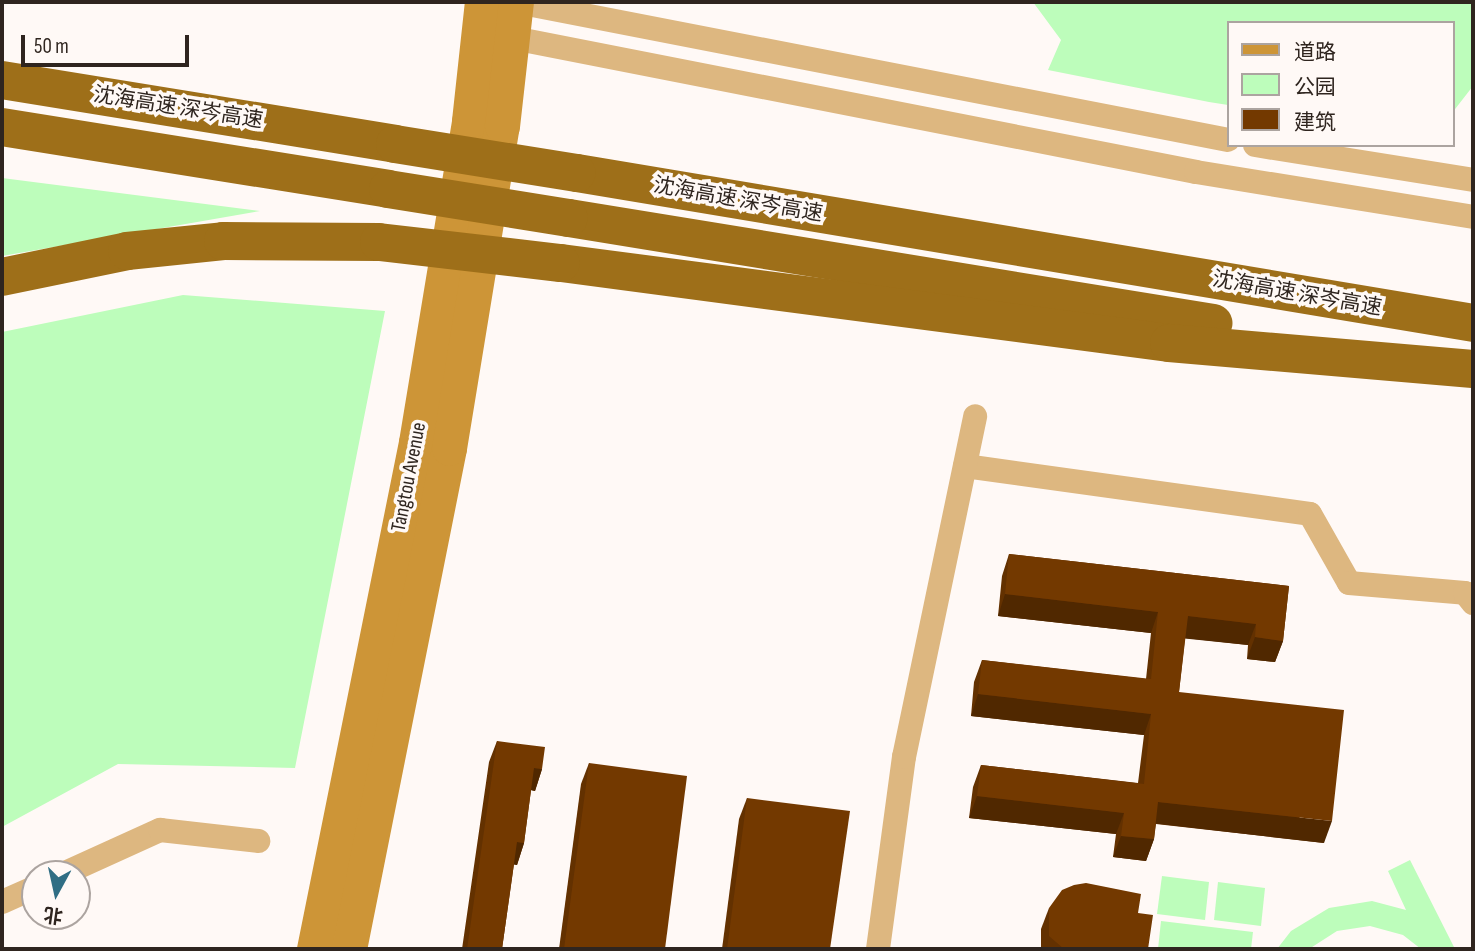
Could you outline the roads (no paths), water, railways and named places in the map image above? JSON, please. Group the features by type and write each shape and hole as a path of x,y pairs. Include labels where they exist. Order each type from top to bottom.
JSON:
{"highway":[{"path":"2,64 167,107"},
{"name":"沈海高速 深岑高速","path":"2,80 1473,323"},
{"name":"沈海高速 深岑高速","path":"2,127 1473,367"},
{"path":"2,277 127,251 209,242 311,239 379,242 561,263 1169,343 1473,367"}],"main road":[{"name":"Tangtou Avenue","path":"314,949 414,456 492,24 517,2"},
{"name":"Tangtou Avenue","path":"349,949 449,448 492,24"}],"street":[{"path":"517,2 1226,140"},
{"path":"492,24 1221,176 1473,217"},
{"path":"1267,147 1473,180"},
{"path":"878,949 904,757 975,416"},
{"path":"965,466 1310,514 1349,583 1465,593 1473,603"},
{"path":"91,861 160,830 258,841"},
{"path":"2,902 21,893"}]}
